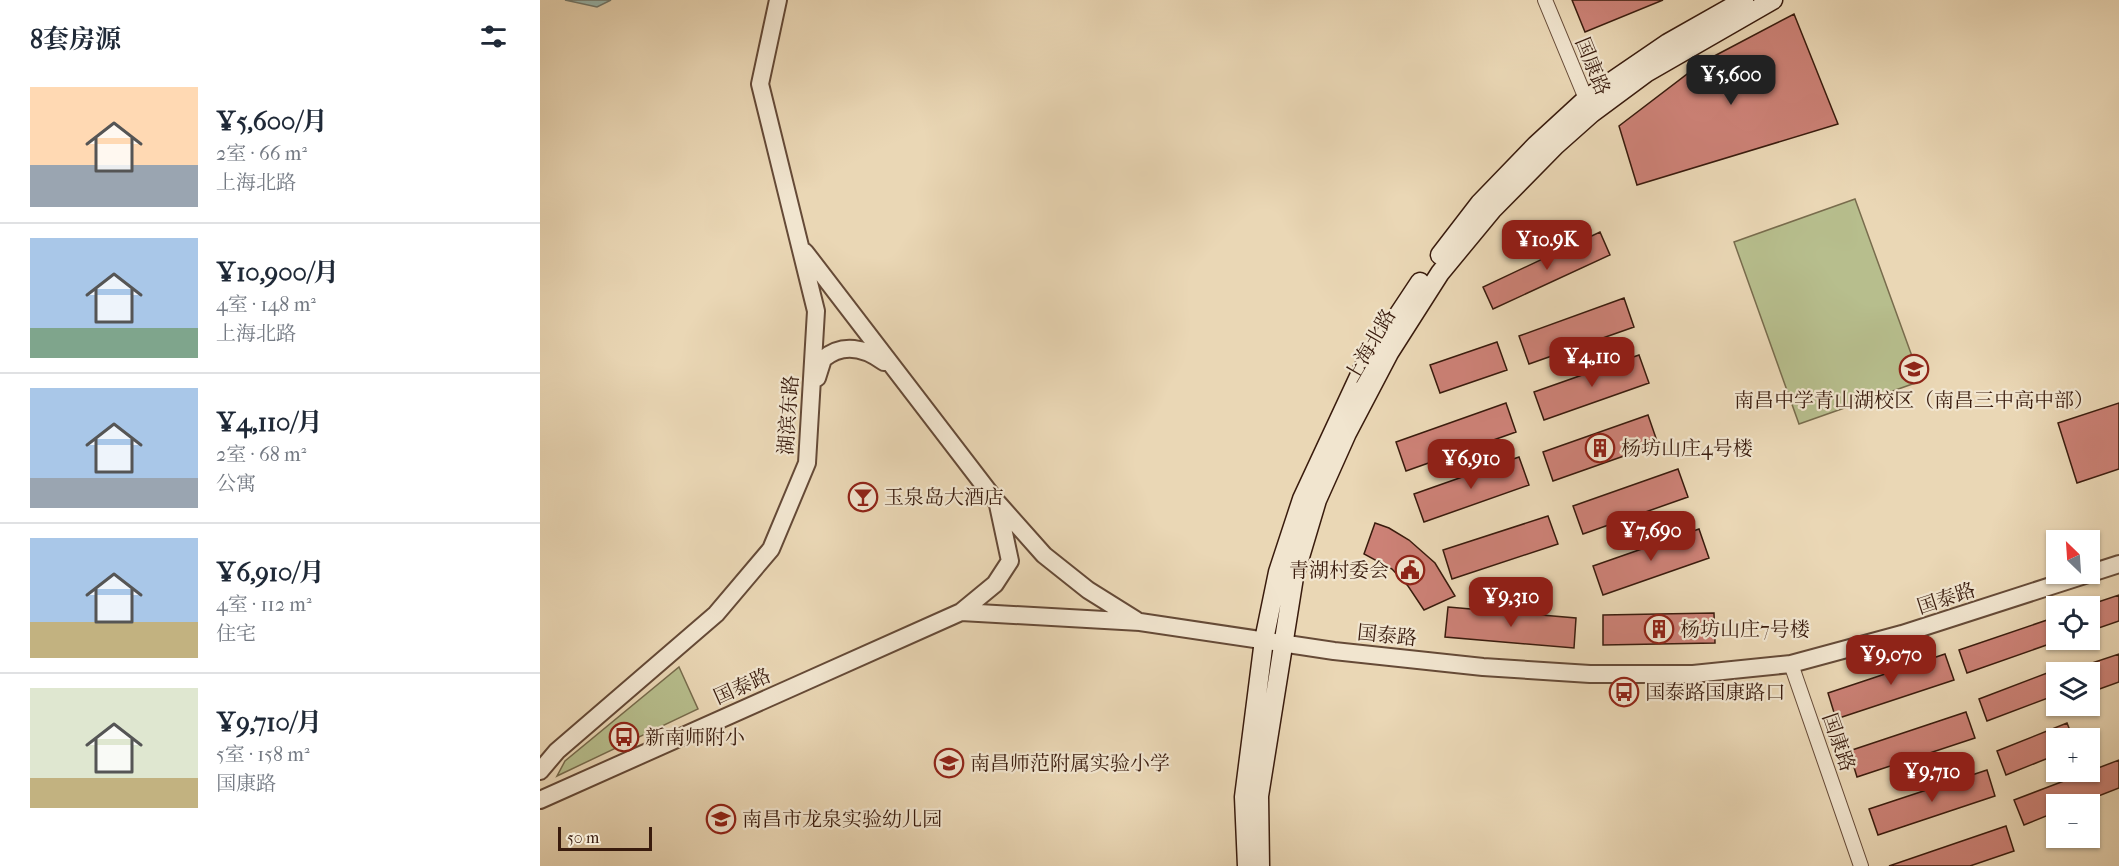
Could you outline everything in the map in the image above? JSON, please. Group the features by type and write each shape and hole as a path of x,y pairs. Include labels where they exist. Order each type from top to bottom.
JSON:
{"main road":[{"name":"上海北路","path":"1247,866 1244,797 1264,640 1278,572 1302,499 1363,368 1424,275 1480,203 1536,145 1668,44 1744,0"},
{"name":"上海北路","path":"1260,866 1259,796 1294,577 1317,500 1347,433 1389,353 1440,273 1492,210 1556,145 1589,106 1773,0"}],"street":[{"name":"湖滨东路","path":"540,771 557,751 716,614 771,549 807,463 816,311 760,84 778,0"},
{"name":"国康路","path":"1545,0 1589,106"},
{"name":"国泰路","path":"800,245 996,501 1044,555 1088,590 1140,622"},
{"path":"810,407 819,367 823,359 838,350 859,349 870,352 897,372"},
{"name":"国泰路","path":"540,801 961,612 995,584 1010,561 996,501"},
{"name":"国泰路","path":"961,612 1140,622 1283,643 1484,667 1590,674 1693,674 1791,664 1902,634 2119,564"},
{"name":"国康路","path":"1791,664 1862,866"}],"green space":[{"path":"1855,199 1921,381 1799,424 1734,242"},
{"path":"679,667 698,709 557,776 565,761"}],"water":[{"path":"565,0 611,0 597,7"}],"building":[{"path":"1572,0 1663,0 1585,32"},
{"path":"1794,14 1838,124 1637,185 1619,126 1703,62"},
{"path":"1600,232 1610,255 1493,309 1483,287"},
{"path":"1624,298 1634,327 1529,364 1519,336"},
{"path":"1497,342 1507,370 1440,393 1430,365"},
{"path":"1639,355 1649,383 1544,420 1534,392"},
{"path":"1506,403 1516,432 1406,471 1396,442"},
{"path":"2119,403 2119,469 2077,483 2058,423"},
{"name":"杨坊山庄4号楼","path":"1648,415 1658,444 1553,481 1543,452"},
{"path":"1519,457 1529,485 1424,522 1414,494"},
{"path":"1678,469 1688,497 1583,534 1573,506"},
{"path":"1548,516 1558,544 1452,579 1443,550"},
{"path":"1375,523 1409,540 1435,563 1455,596 1424,610 1408,586 1392,569 1364,554"},
{"path":"1699,529 1709,558 1603,595 1593,566"},
{"path":"2119,595 2119,621 2100,628 2100,601"},
{"path":"1448,607 1576,618 1574,648 1445,637"},
{"name":"杨坊山庄7号楼","path":"1714,613 1715,643 1603,645 1603,615"},
{"path":"2046,620 2046,645 1967,673 1959,650"},
{"path":"1945,654 1954,680 1836,719 1828,693"},
{"path":"2119,654 2119,682 2100,689 2100,662 2095,662"},
{"path":"2046,673 2046,699 1987,721 1979,699"},
{"path":"1966,712 1975,738 1857,777 1849,751"},
{"path":"2067,723 2069,728 2054,728"},
{"path":"2046,731 2046,759 2006,775 1997,751"},
{"path":"2119,760 2119,788 2100,795 2046,794 2046,816 2024,825 2014,800 2061,782 2100,782 2100,767"},
{"path":"1987,770 1995,796 1878,835 1869,809"},
{"path":"2006,826 2014,851 1970,866 1889,866"}],"place":[{"name":"南昌中学青山湖校区（南昌三中高中部）","path":"1914,369"},
{"name":"杨坊山庄4号楼","path":"1600,448"},
{"name":"玉泉岛大酒店","path":"863,497"},
{"name":"青湖村委会","path":"1410,570"},
{"name":"杨坊山庄7号楼","path":"1659,629"},
{"name":"国泰路国康路口","path":"1624,692"},
{"name":"新南师附小","path":"624,737"},
{"name":"南昌师范附属实验小学","path":"949,763"},
{"name":"南昌市龙泉实验幼儿园","path":"721,819"}]}
